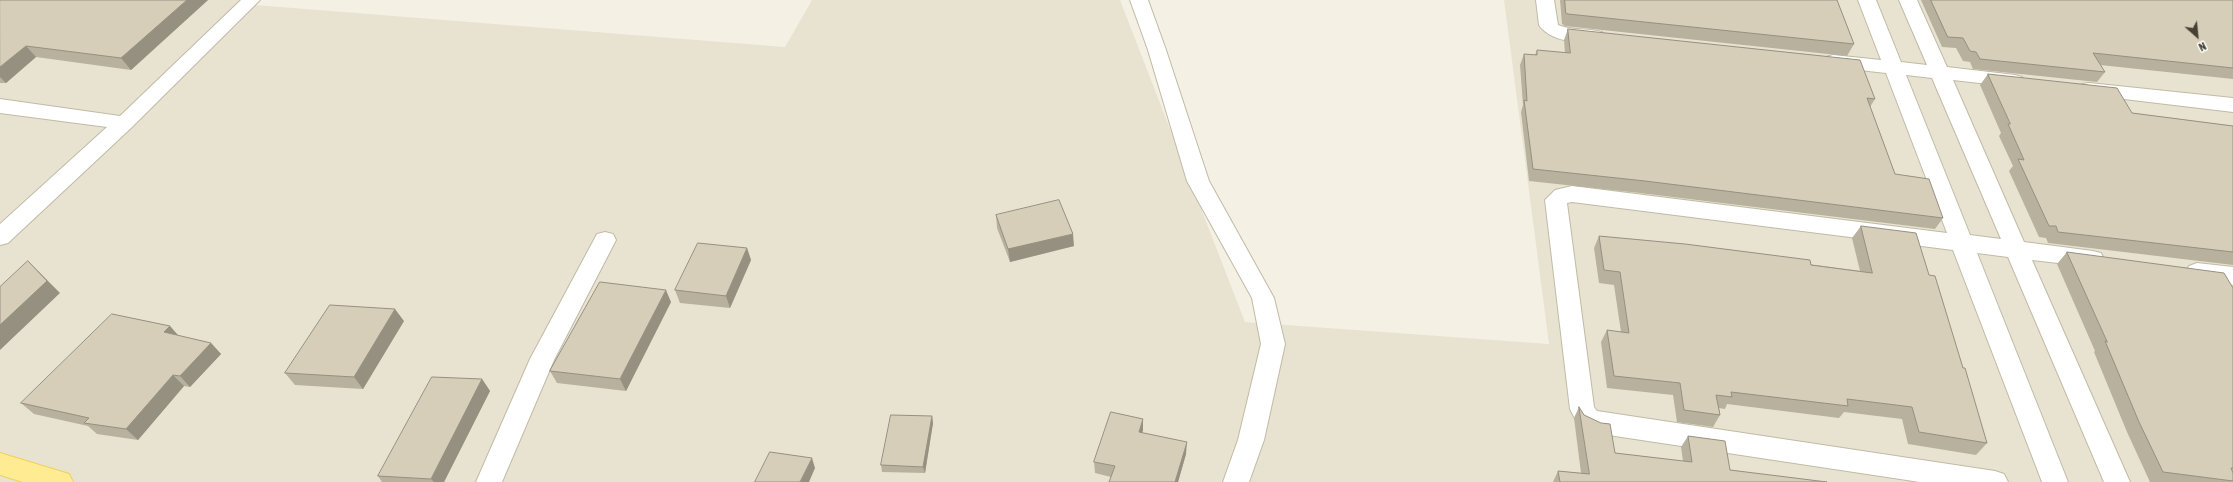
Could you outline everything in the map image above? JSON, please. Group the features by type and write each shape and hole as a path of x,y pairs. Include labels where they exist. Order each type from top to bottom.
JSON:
{"main road":[{"path":"0,464 60,482"}],"street":[{"path":"0,237 124,123 251,0"},
{"path":"1138,0 1157,50 1198,181 1263,298 1273,344 1251,440 1236,482"},
{"path":"1546,0 1548,25 1555,31 1613,38"},
{"path":"1867,0 2055,482"},
{"path":"1908,0 2117,482"},
{"path":"1816,60 2035,83"},
{"path":"2074,87 2233,104"},
{"path":"0,106 124,123"},
{"path":"1995,482 1595,422 1588,418 1582,409 1556,200 1563,195 1572,194 2117,262"},
{"path":"489,482 542,359 605,240"},
{"path":"2179,269 2233,276"}],"shaded area":[{"path":"0,0 248,0 243,4 785,47 812,0 1120,0 1245,322 1549,344 1504,0 2233,0 2233,482 0,482"}],"building":[{"path":"0,0 187,0 121,58 26,46 0,67"},
{"path":"1565,0 1837,0 1854,44 1568,14 1566,13"},
{"path":"1931,0 2233,0 2233,68 2093,53 2105,72 1980,59 1976,52 1970,51 1963,38 1948,37"},
{"path":"1568,29 1860,60 1875,99 1867,98 1895,174 1929,179 1943,218 1645,181 1533,169 1524,100 1527,101 1524,54 1537,55 1537,50 1570,53"},
{"path":"1988,74 2117,88 2132,113 2233,126 2233,252 2058,232 2056,226 2049,226 2018,159 2024,160"},
{"path":"1059,200 1073,234 1008,249 996,215"},
{"path":"1861,226 1916,233 1929,275 1935,276 1963,368 1965,368 1987,443 1919,432 1912,407 1847,399 1848,406 1731,392 1732,397 1716,395 1720,415 1684,410 1680,383 1614,376 1607,330 1629,333 1620,272 1604,270 1599,236 1685,244 1810,260 1811,265 1872,273"},
{"path":"698,243 747,248 726,296 675,290"},
{"path":"2067,252 2224,273 2233,288 2233,468 2231,468 2233,473 2233,481 2163,472 2139,422 2105,341 2107,342"},
{"path":"28,261 47,281 0,325 0,287"},
{"path":"600,282 666,290 620,379 550,371"},
{"path":"330,305 395,309 354,377 285,373"},
{"path":"112,314 170,326 164,332 211,343 180,376 173,375 126,429 84,423 89,418 21,403"},
{"path":"432,377 482,379 431,479 378,476"},
{"path":"1579,407 1584,415 1601,423 1610,424 1615,453 1692,462 1688,436 1725,441 1730,470 1827,482 1560,482 1558,471 1589,474"},
{"path":"1111,412 1143,419 1139,432 1187,442 1175,482 1109,482 1115,466 1094,462"},
{"path":"891,415 932,416 923,467 881,465"},
{"path":"770,452 812,458 800,482 755,482"}]}
